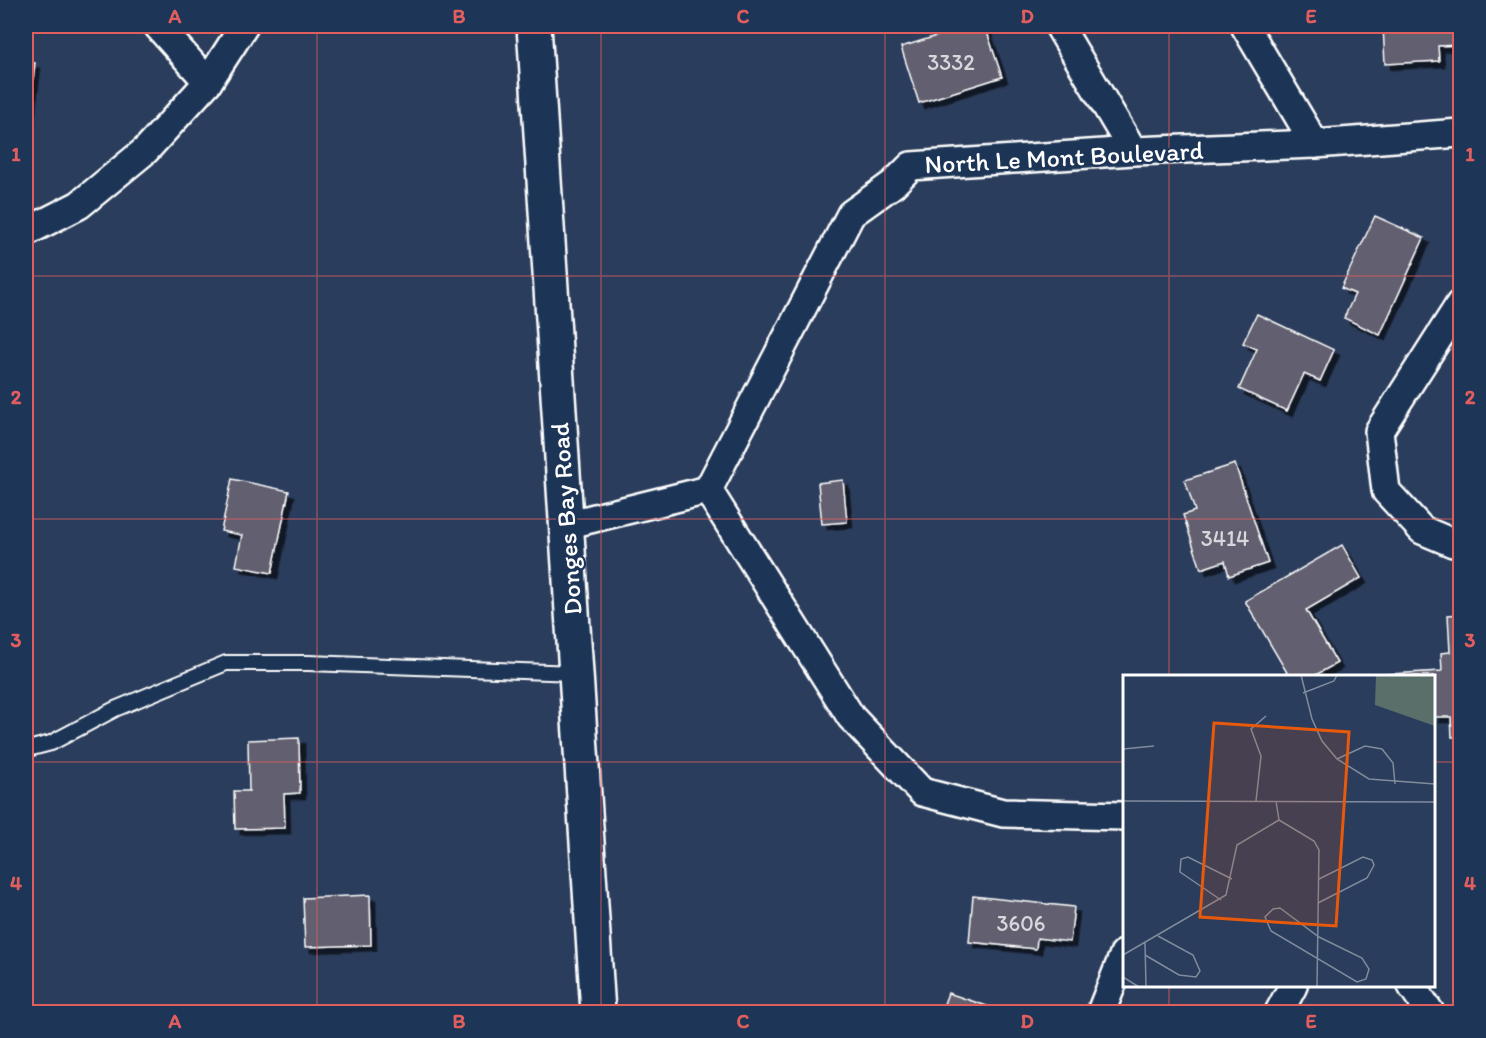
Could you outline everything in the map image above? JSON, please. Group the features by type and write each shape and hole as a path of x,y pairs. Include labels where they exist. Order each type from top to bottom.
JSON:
{"street":[{"path":"158,26 208,82"},
{"path":"26,232 79,205 146,150 208,82 244,26"},
{"name":"Donges Bay Road","path":"534,26 597,1012"},
{"path":"1059,26 1133,151"},
{"path":"1245,26 1315,144"},
{"name":"North Le Mont Boulevard","path":"708,490 851,214 893,184 911,166 1133,151 1315,144 1461,132"},
{"path":"1461,304 1379,430 1386,491 1422,531 1453,543 1461,541"},
{"path":"566,525 708,490 850,717 922,792 1003,813 1123,816"},
{"path":"1101,1012 1123,959"},
{"path":"1279,1012 1292,987"},
{"path":"1413,987 1430,1012"}],"lane":[{"path":"26,747 28,749 51,743 115,709 226,663 308,663 576,673"}],"building":[{"path":"969,26 985,26 1002,77 919,103 901,47"},
{"path":"1383,26 1460,26 1460,45 1438,46 1439,61 1385,64"},
{"path":"26,62 35,63 26,139"},
{"path":"1375,216 1424,238 1380,335 1344,318 1355,294 1341,288"},
{"path":"1257,314 1334,350 1320,381 1304,374 1287,411 1239,389 1257,349 1243,343"},
{"path":"1235,464 1268,563 1229,576 1225,561 1201,569 1183,515 1195,511 1185,480"},
{"path":"232,479 289,491 272,573 236,566 242,535 221,531"},
{"path":"843,480 847,522 822,524 818,483"},
{"path":"1342,545 1361,578 1306,610 1337,663 1316,675 1288,675 1245,601"},
{"path":"1460,614 1460,737 1452,737 1451,717 1435,717 1435,675 1373,675 1442,671 1441,653 1450,652 1448,615"},
{"path":"299,738 300,793 284,794 285,828 235,829 234,791 249,791 248,740"},
{"path":"370,895 371,945 305,947 303,898"},
{"path":"973,896 1074,907 1070,942 1037,938 1036,949 969,942"},
{"path":"948,993 1005,1012 941,1012"}]}
